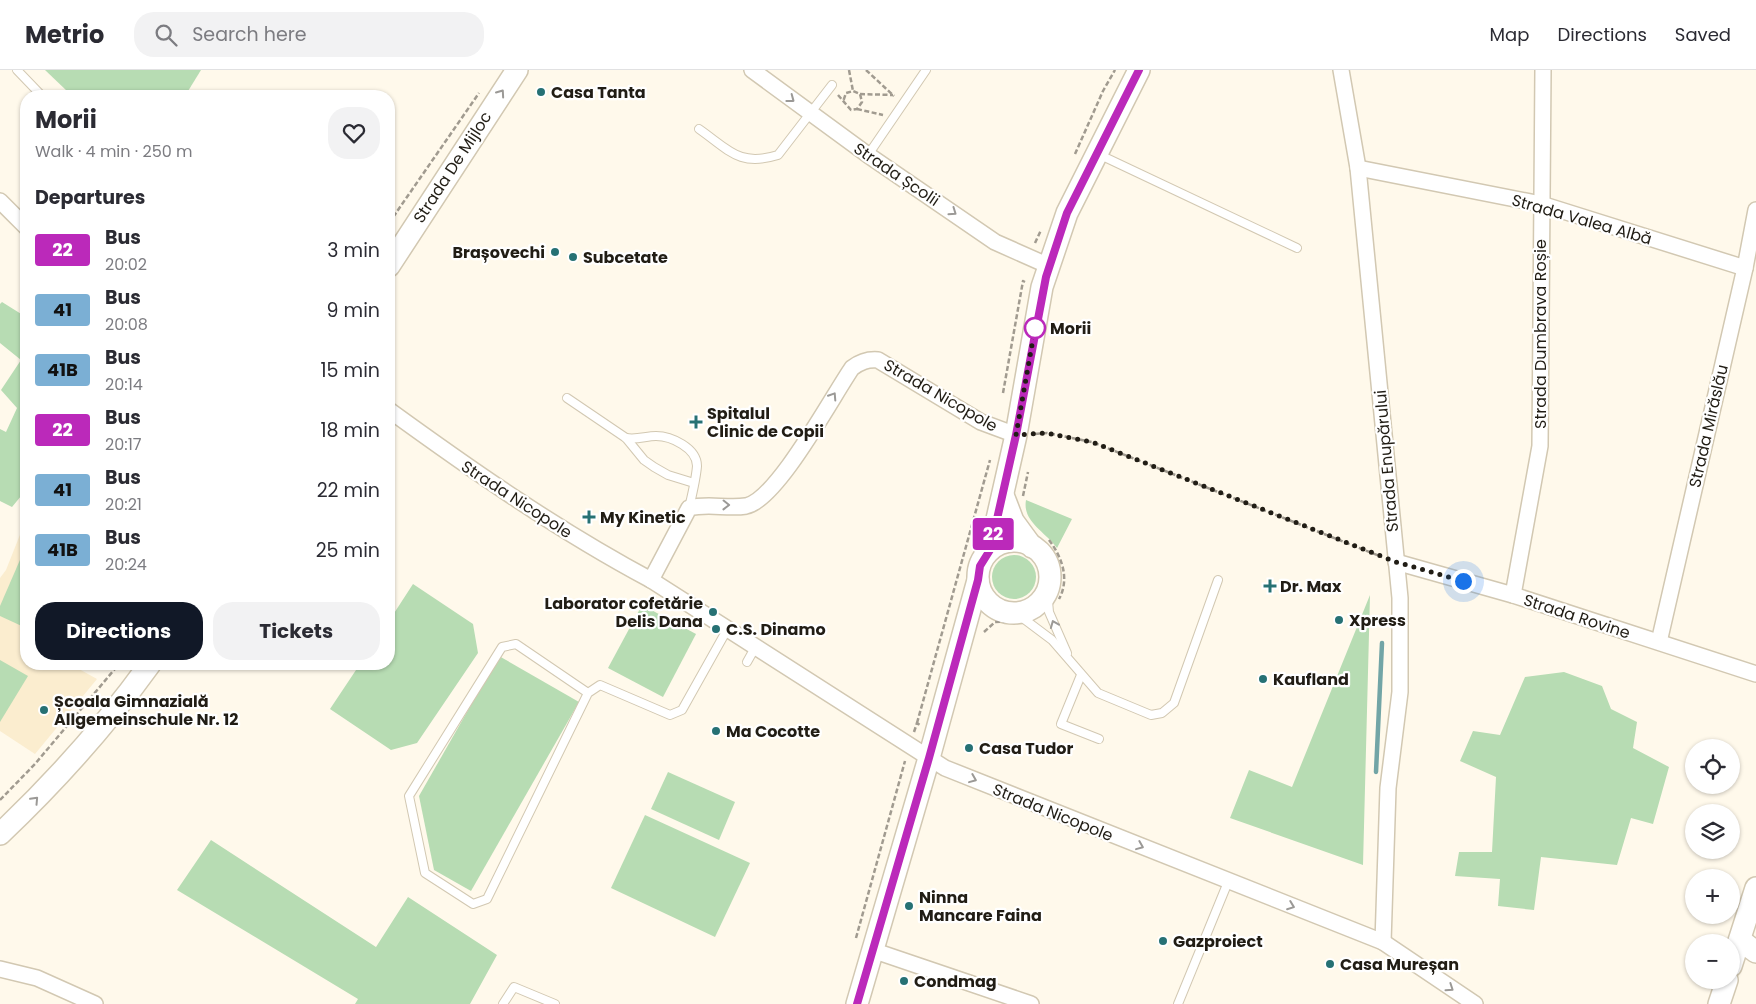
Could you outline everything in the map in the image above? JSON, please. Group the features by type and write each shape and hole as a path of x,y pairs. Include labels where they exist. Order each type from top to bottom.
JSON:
{"street":[{"name":"Strada De Mijloc","path":"395,257 517,70"},
{"name":"Strada Școlii","path":"752,70 868,155 995,242 1049,266"},
{"path":"857,1004 864,944 929,758 978,580 980,566 990,550 1016,435 1042,287 1067,213 1139,70"},
{"name":"Strada Enupărului","path":"1341,70 1358,168 1396,562 1401,643 1399,702 1388,788 1383,942"},
{"name":"Strada Dumbrava Roșie","path":"1513,595 1540,446 1543,70"},
{"name":"Strada Valea Albă","path":"1358,168 1541,204 1745,268"},
{"path":"0,201 20,221"},
{"name":"Strada Mirăslău","path":"1659,642 1745,268 1756,210"},
{"name":"Strada Nicopole","path":"689,508 699,505 746,506 760,500 785,471 852,368 869,359 878,360 893,367 981,422 1016,435"},
{"name":"Strada Nicopole","path":"395,414 482,478 603,554 651,580 728,628 946,768 1228,882 1383,942 1475,1004"},
{"path":"958,650 980,620 1035,606 1047,590 1049,578 1047,566 1042,555 1032,547 1013,521 1003,495"},
{"path":"651,580 689,508"},
{"path":"990,550 1001,544 1014,542 1032,547"},
{"name":"Strada Rovine","path":"1396,562 1513,595 1756,674"},
{"path":"978,580 981,592 987,602 1009,612"},
{"path":"0,834 76,756 126,697 146,670"},
{"path":"1748,946 1756,888"},
{"path":"864,944 1031,1004"},
{"path":"0,969 36,978 95,1004"},
{"path":"1719,1004 1724,989"}],"lane":[{"path":"17,70 36,90"},
{"path":"868,155 926,70"},
{"path":"699,129 737,156 750,160 764,159 778,154 832,85"},
{"path":"1097,154 1297,248"},
{"path":"567,398 626,438 644,460 654,467 668,475 694,483"},
{"path":"626,438 635,440 655,436 675,440 692,453 695,460 694,483 689,508"},
{"path":"1047,590 1049,612 1069,657 1081,675 1098,693 1151,715 1162,713 1174,703 1218,580"},
{"path":"1009,612 1037,628 1069,657"},
{"path":"588,693 516,644 502,647 409,796 424,873 473,904 487,899 588,693 600,685 670,715 682,710 728,628"},
{"path":"747,662 756,646"},
{"path":"1081,675 1061,724 1099,738"},
{"path":"1178,1004 1228,882"},
{"path":"503,1004 514,987 555,1004"}],"path":[{"path":"849,70 852,91"},
{"path":"866,70 904,102"},
{"path":"395,214 480,90"},
{"path":"894,95 860,94 852,91 846,93 843,102 851,110 857,109 894,117"},
{"path":"857,109 862,102 860,94"},
{"path":"1016,435 1046,433 1092,442 1396,562"},
{"path":"0,800 35,764 114,670"},
{"path":"908,729 915,727"},
{"path":"864,944 905,760"}],"shaded area":[{"path":"20,535 20,670 81,670 97,679 35,754 0,731 0,578 6,570"}],"green space":[{"path":"45,70 201,70 189,90 66,90"},
{"path":"2,302 20,313 20,359 0,343 0,304"},
{"path":"20,362 20,497 12,507 0,501 0,429 6,432 17,408 1,390"},
{"path":"1026,500 1072,519 1057,548 1031,521 1026,508"},
{"path":"1018,555 1030,561 1035,568 1035,586 1030,593 1023,598 1010,599 1002,596 995,589 992,573 995,565 1002,558"},
{"path":"20,560 20,625 0,616 0,606"},
{"path":"413,584 473,624 478,653 417,743 391,750 330,709 356,670 395,670 395,612"},
{"path":"1370,595 1363,865 1230,818 1249,770 1292,787"},
{"path":"642,605 696,634 663,697 608,668"},
{"path":"499,656 579,702 471,891 434,870 419,796"},
{"path":"0,660 28,676 0,722"},
{"path":"1564,672 1602,686 1611,709 1637,722 1633,748 1669,767 1653,824 1631,818 1617,865 1541,857 1534,910 1498,906 1500,879 1455,876 1459,852 1492,852 1496,777 1460,761 1473,731 1500,735 1525,677"},
{"path":"668,772 735,802 719,840 651,809"},
{"path":"645,815 750,863 715,937 611,888"},
{"path":"211,840 376,947 408,897 497,955 470,1004 355,1004 358,999 177,890"}],"waterway":[{"path":"1376,772 1382,643"}],"bus line":[{"name":"22","path":"857,1004 929,758 978,580 978,571 990,550 1016,435 1042,287 1067,213 1139,70"}],"place":[{"name":"Casa Tanta","path":"541,92"},
{"name":"Brașovechi","path":"555,252"},
{"name":"Subcetate","path":"573,257"},
{"name":"Morii","path":"1035,328"},
{"name":"Spitalul Clinic de Copii","path":"696,422"},
{"name":"My Kinetic","path":"589,517"},
{"name":"Dr. Max","path":"1270,586"},
{"name":"Laborator cofetărie Delis Dana","path":"713,612"},
{"name":"Xpress","path":"1339,620"},
{"name":"C.S. Dinamo","path":"716,629"},
{"name":"Kaufland","path":"1263,679"},
{"name":"Școala Gimnazială Allgemeinschule Nr. 12","path":"44,710"},
{"name":"Ma Cocotte","path":"716,731"},
{"name":"Casa Tudor","path":"969,748"},
{"name":"Ninna Mancare Faina","path":"909,906"},
{"name":"Gazproiect","path":"1163,941"},
{"name":"Casa Mureșan","path":"1330,964"},
{"name":"Condmag","path":"904,981"}],"route":[{"path":"1035,328 1016,435 1046,433 1092,442 1396,562 1463,581"}]}
